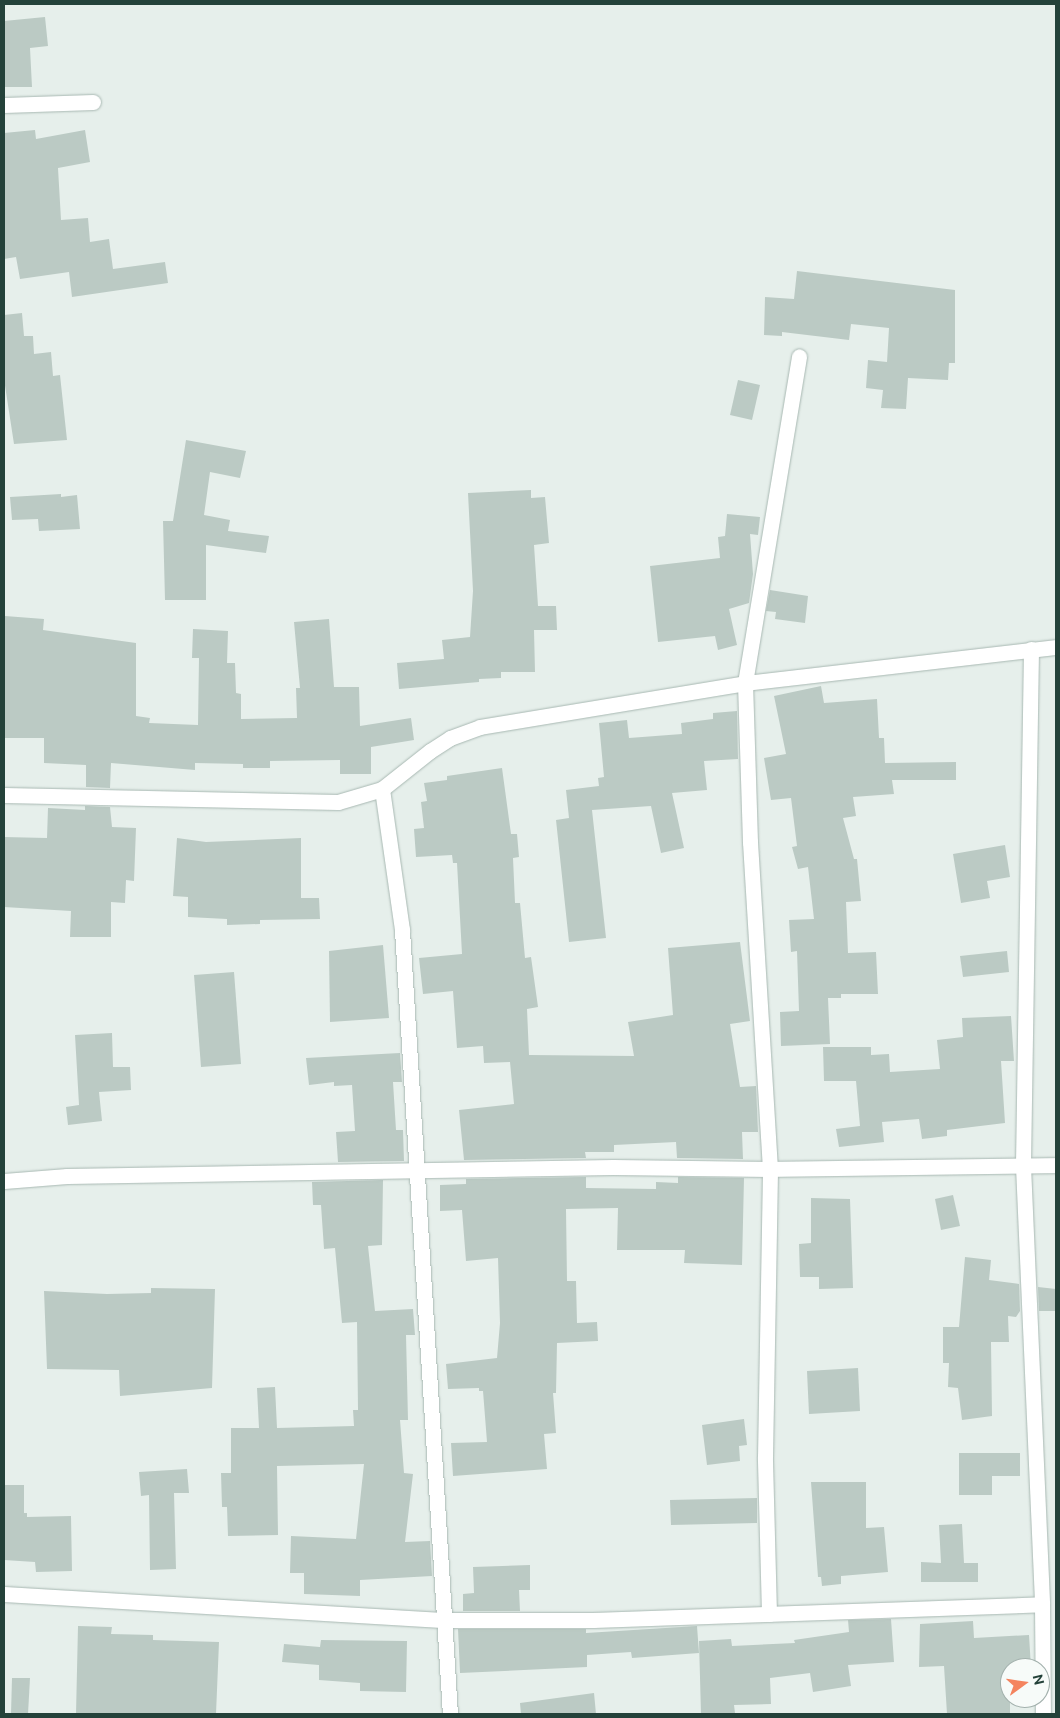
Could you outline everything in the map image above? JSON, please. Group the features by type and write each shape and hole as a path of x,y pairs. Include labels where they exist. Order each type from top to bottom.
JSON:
{"street":[{"path":"4,105 93,102"},
{"path":"769,1614 765,1457 770,1169 750,842 745,683 769,529 788,437 799,356"},
{"path":"4,796 338,802 382,789 413,763 450,738 480,727 745,683 1056,647"},
{"path":"1031,649 1022,1166 1042,1604 1043,1714"},
{"path":"382,789 402,930 446,1620 450,1714"},
{"path":"4,1181 66,1176 416,1172 613,1167 770,1169 1056,1165"},
{"path":"4,1594 446,1620 593,1620 1042,1604"}],"building":[{"path":"45,17 48,46 30,48 32,87 4,87 4,21"},
{"path":"35,130 36,139 85,130 90,162 58,168 61,220 88,218 90,242 109,239 113,269 165,262 168,283 72,297 69,272 20,279 16,257 4,259 4,133"},
{"path":"797,271 955,290 955,363 949,363 948,380 908,378 906,409 881,408 883,390 866,388 868,360 887,362 889,328 851,324 849,340 782,332 782,336 764,335 765,297 794,299"},
{"path":"22,313 24,336 33,336 34,354 51,352 53,376 60,375 67,440 14,444 4,379 4,315"},
{"path":"738,380 760,385 752,420 730,415"},
{"path":"186,440 246,451 240,478 210,472 204,515 230,520 228,531 269,536 266,553 206,545 206,600 165,600 163,521 173,521"},
{"path":"531,490 531,498 545,497 549,543 534,545 538,606 556,606 557,630 534,630 535,672 501,672 501,678 479,679 479,682 399,689 397,663 444,659 442,640 470,637 473,591 468,493"},
{"path":"61,494 61,497 77,495 80,529 39,531 38,519 12,520 10,497"},
{"path":"727,514 760,517 758,535 750,534 753,574 749,603 729,609 737,645 718,650 715,636 658,642 650,566 720,558 718,537 725,536"},
{"path":"770,590 808,596 805,623 775,619 776,612 766,611"},
{"path":"5,616 44,619 43,630 136,643 136,716 150,718 149,723 198,725 199,658 192,658 193,629 228,631 227,663 235,663 236,693 241,694 241,719 297,718 296,688 300,688 294,622 329,619 334,687 359,687 360,726 411,718 414,740 371,747 371,774 340,774 340,760 270,761 270,768 243,768 243,764 195,763 195,770 111,763 110,788 86,787 86,765 44,763 44,738 4,738"},
{"path":"821,686 824,703 877,699 879,738 884,738 885,763 956,762 956,780 892,780 894,794 853,797 856,816 843,818 854,859 857,859 861,901 846,902 848,953 876,952 878,994 841,994 841,998 828,998 830,1044 781,1046 780,1012 799,1011 797,951 791,952 789,920 814,919 808,867 798,869 792,847 797,846 791,798 771,800 764,758 786,754 774,696"},
{"path":"737,711 738,759 704,761 707,790 672,793 684,848 661,853 651,806 592,810 606,938 569,942 556,820 569,818 566,790 599,786 598,778 604,777 599,723 627,720 629,738 682,734 681,723 713,719 713,713"},
{"path":"502,768 511,834 517,834 519,857 513,858 515,903 520,903 525,958 531,957 538,1007 527,1009 529,1055 634,1056 628,1022 673,1015 668,948 740,942 750,1021 730,1024 740,1087 756,1086 758,1132 742,1132 743,1159 677,1158 676,1142 614,1145 614,1152 585,1152 586,1158 464,1160 459,1110 514,1104 510,1062 484,1063 483,1046 457,1048 453,991 423,994 419,958 462,954 457,863 453,863 452,855 416,857 414,829 424,828 421,802 427,801 424,783 447,780 447,776"},
{"path":"85,806 110,807 112,827 136,828 134,881 126,880 125,903 111,902 111,937 70,937 71,911 4,907 4,837 47,838 48,808 85,810"},
{"path":"177,838 206,842 301,838 301,898 319,898 320,919 260,920 260,924 227,925 227,919 188,917 188,897 173,896"},
{"path":"1005,845 1010,877 987,881 990,898 961,903 953,854"},
{"path":"383,945 389,1018 330,1022 329,951"},
{"path":"1007,951 1009,972 963,977 960,956"},
{"path":"234,972 241,1064 201,1067 194,975"},
{"path":"1011,1016 1014,1061 1001,1061 1005,1123 947,1130 947,1136 922,1139 919,1119 882,1122 884,1142 839,1147 836,1129 860,1126 856,1081 824,1081 823,1047 871,1047 871,1055 889,1054 890,1072 940,1069 937,1040 963,1037 962,1018"},
{"path":"112,1033 113,1067 130,1067 131,1090 99,1092 102,1121 68,1125 66,1107 79,1105 75,1035"},
{"path":"400,1053 402,1082 393,1082 396,1130 403,1130 404,1161 338,1162 336,1132 355,1131 352,1085 334,1086 334,1082 309,1085 306,1058"},
{"path":"586,1177 586,1188 656,1189 656,1182 678,1183 678,1177 744,1178 742,1265 684,1263 685,1250 617,1250 618,1208 566,1209 567,1281 576,1281 577,1323 597,1322 598,1341 557,1343 556,1393 553,1393 556,1433 544,1434 547,1469 453,1476 451,1443 487,1442 483,1391 479,1391 479,1388 448,1389 446,1364 497,1358 500,1323 498,1258 466,1261 462,1210 440,1211 440,1185 466,1184 466,1179"},
{"path":"383,1180 382,1245 368,1246 375,1311 413,1309 415,1335 406,1335 408,1420 400,1420 404,1473 413,1474 405,1542 430,1541 432,1576 360,1580 360,1596 304,1594 304,1573 290,1573 291,1536 356,1539 364,1464 277,1466 278,1535 228,1536 227,1507 222,1507 221,1473 231,1473 231,1428 259,1428 257,1388 275,1387 277,1428 354,1426 353,1410 358,1410 357,1322 342,1323 335,1248 324,1249 321,1205 313,1205 312,1182"},
{"path":"953,1195 960,1226 941,1230 935,1199"},
{"path":"811,1198 850,1199 853,1288 819,1289 819,1277 800,1277 799,1244 811,1243"},
{"path":"965,1257 991,1260 989,1280 1019,1284 1020,1311 1016,1317 1008,1316 1009,1342 991,1342 992,1416 962,1420 958,1388 948,1387 949,1363 943,1363 943,1327 959,1327"},
{"path":"1038,1287 1056,1289 1056,1311 1039,1311"},
{"path":"151,1288 215,1289 212,1388 120,1396 119,1370 47,1369 44,1291 107,1294 151,1293"},
{"path":"858,1368 860,1411 809,1414 807,1371"},
{"path":"744,1419 747,1445 739,1446 740,1461 707,1465 702,1425"},
{"path":"959,1453 1020,1453 1020,1476 992,1476 992,1495 959,1495"},
{"path":"187,1469 189,1493 174,1493 176,1569 150,1570 149,1495 141,1496 139,1472"},
{"path":"811,1482 866,1482 866,1528 884,1527 888,1572 841,1576 841,1584 822,1586 821,1577 818,1577"},
{"path":"4,1485 24,1485 24,1513 27,1513 27,1517 71,1516 72,1571 36,1572 35,1562 4,1560"},
{"path":"757,1498 757,1523 671,1525 670,1500"},
{"path":"962,1524 964,1563 978,1563 978,1582 921,1582 921,1562 941,1563 939,1525"},
{"path":"530,1565 530,1590 519,1590 520,1611 463,1611 463,1594 474,1593 473,1567"},
{"path":"891,1619 894,1662 848,1665 851,1686 813,1692 810,1673 770,1678 771,1704 734,1705 735,1713 701,1714 699,1641 731,1639 732,1646 795,1643 794,1640 849,1632 848,1620"},
{"path":"973,1621 974,1638 1029,1635 1030,1658 1000,1658 1000,1708 1010,1708 1010,1714 947,1714 944,1666 919,1667 920,1624"},
{"path":"78,1626 112,1627 111,1634 153,1635 153,1640 219,1642 216,1714 76,1714"},
{"path":"697,1626 699,1653 632,1658 631,1652 587,1655 587,1667 460,1673 458,1629 586,1629 586,1633"},
{"path":"321,1640 407,1641 406,1692 360,1691 360,1683 319,1680 319,1665 282,1662 284,1644 320,1647"},
{"path":"12,1678 30,1678 28,1714 11,1714"},
{"path":"594,1693 596,1714 521,1714 520,1703"}]}
